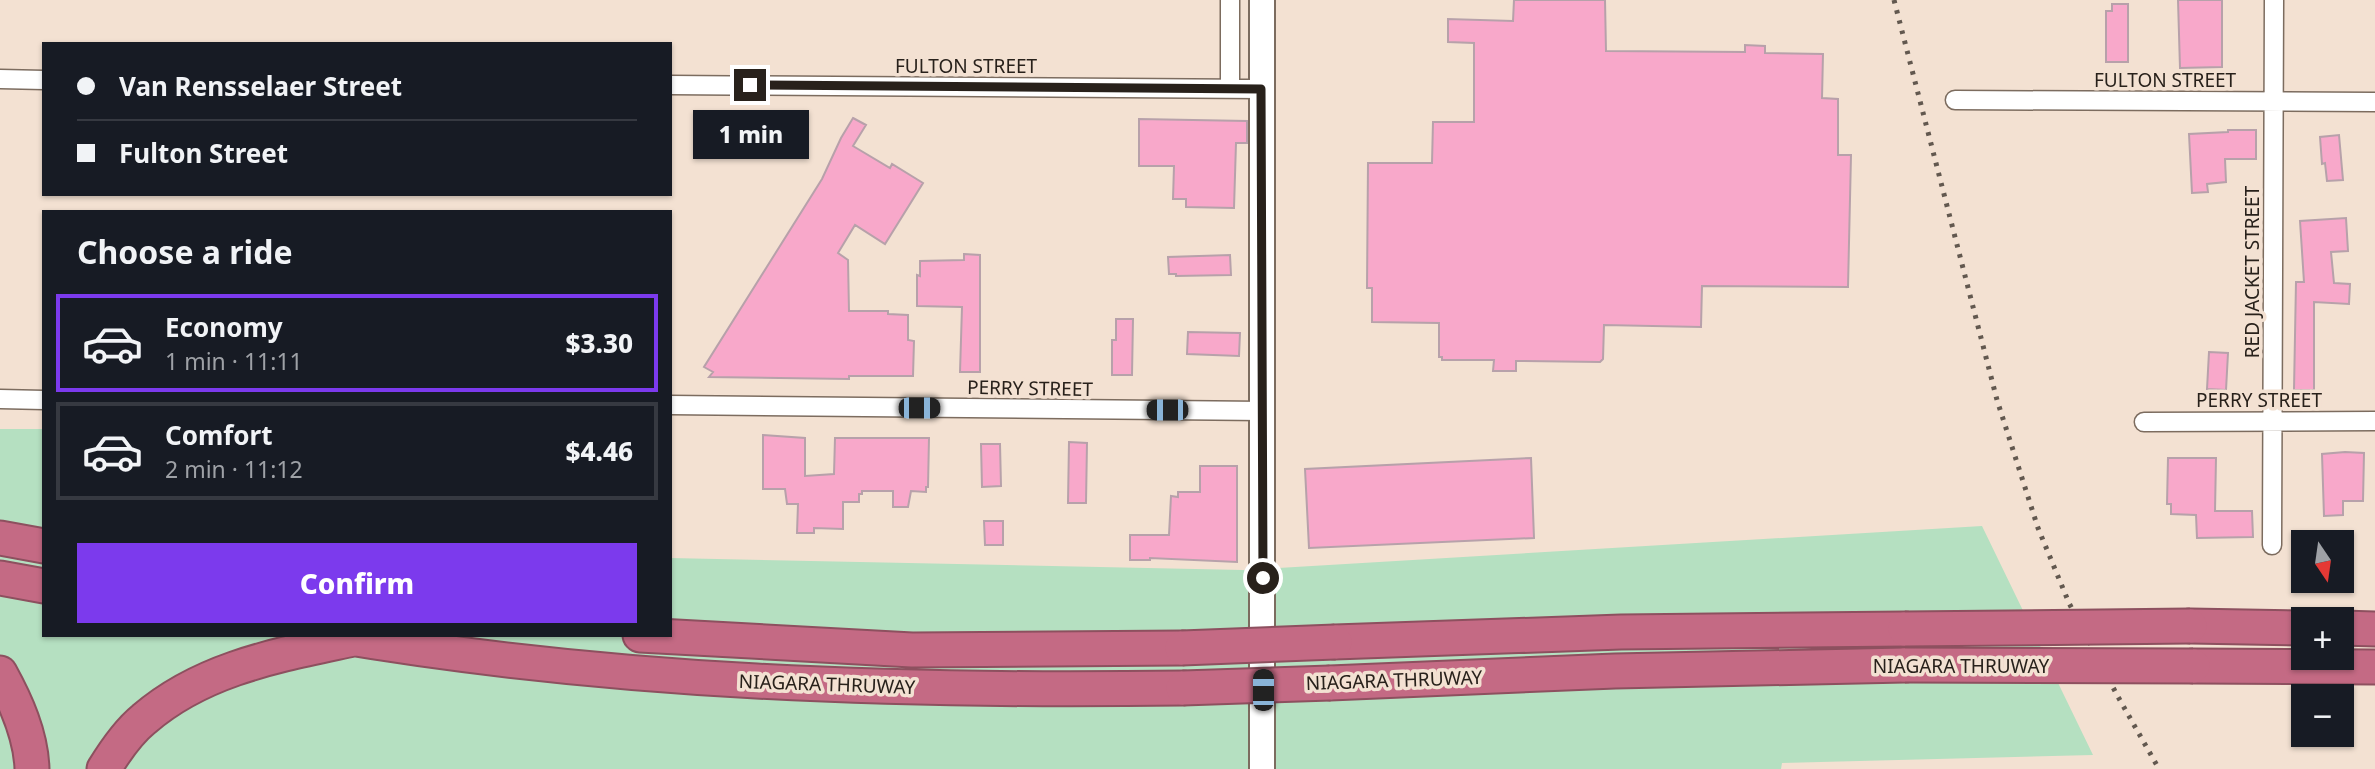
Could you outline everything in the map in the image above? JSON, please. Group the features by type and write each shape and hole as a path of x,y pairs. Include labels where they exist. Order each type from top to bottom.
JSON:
{"highway":[{"path":"0,538 42,546"},
{"path":"0,578 42,586"},
{"name":"NIAGARA THRUWAY","path":"672,637 912,650 1182,648 1621,632 2190,626 2291,628"},
{"path":"2354,628 2375,629"},
{"name":"NIAGARA THRUWAY","path":"104,769 143,719 177,695 218,673 342,637 594,671 713,680 942,689 1183,688 1615,671 1905,665 2375,667"},
{"path":"0,673 14,698 27,736 32,769"}],"street":[{"path":"1230,0 1230,89"},
{"path":"1262,0 1262,769"},
{"name":"RED JACKET STREET","path":"2272,545 2274,0"},
{"path":"0,79 42,80"},
{"name":"FULTON STREET","path":"672,85 1261,89"},
{"name":"FULTON STREET","path":"1955,100 2375,103"},
{"path":"0,399 42,400"},
{"name":"PERRY STREET","path":"672,405 1263,411"},
{"name":"PERRY STREET","path":"2144,422 2375,421"}],"green space":[{"path":"0,429 42,429 42,637 672,637 672,558 1243,570 1982,526 2093,755 1782,763 1781,769 0,769"}],"building":[{"path":"1514,0 1605,0 1606,51 1745,52 1745,45 1765,46 1765,53 1823,54 1822,98 1838,99 1838,155 1851,155 1848,287 1702,286 1701,327 1604,325 1603,359 1600,362 1516,361 1516,371 1493,371 1494,360 1442,360 1442,357 1439,357 1439,323 1372,322 1372,288 1367,288 1368,163 1432,163 1433,122 1474,122 1474,43 1448,42 1448,19 1513,21"},
{"path":"2178,0 2222,0 2222,67 2180,68"},
{"path":"2112,4 2128,4 2128,62 2106,62 2106,11 2112,11"},
{"path":"853,118 866,125 853,146 890,168 892,164 923,183 885,244 855,225 838,253 848,260 849,311 888,311 888,314 908,315 908,340 914,341 913,376 849,376 849,379 709,377 713,372 704,367 822,179"},
{"path":"1139,119 1247,121 1247,143 1236,143 1234,208 1186,207 1186,199 1173,199 1174,166 1139,166"},
{"path":"2256,130 2256,159 2225,159 2226,182 2207,184 2208,192 2192,193 2189,134"},
{"path":"2339,135 2343,180 2327,181 2325,163 2322,164 2320,137"},
{"path":"2346,218 2348,251 2331,252 2334,283 2350,284 2349,304 2314,302 2314,390 2294,390 2296,282 2304,282 2300,221"},
{"path":"964,254 980,255 980,372 960,372 962,307 917,306 920,261 964,260"},
{"path":"1230,255 1231,275 1169,274 1168,257"},
{"path":"1116,319 1133,319 1132,375 1112,375 1112,340 1116,340"},
{"path":"1188,332 1240,333 1239,356 1187,354"},
{"path":"2209,352 2228,353 2226,390 2207,389"},
{"path":"763,435 805,438 805,476 834,474 835,438 929,438 928,487 926,492 911,491 908,507 893,507 893,491 862,491 862,494 859,494 859,502 843,502 843,529 814,528 814,533 797,533 798,504 787,504 785,489 763,489"},
{"path":"1069,442 1087,443 1086,503 1068,503"},
{"path":"981,444 1000,444 1001,486 982,487"},
{"path":"2364,453 2363,501 2343,501 2343,515 2324,516 2322,454"},
{"path":"1531,458 1534,538 1309,548 1305,469"},
{"path":"2168,458 2216,458 2215,511 2252,511 2253,537 2197,538 2196,515 2171,514 2171,504 2167,504"},
{"path":"1200,466 1237,466 1237,562 1150,558 1130,560 1130,535 1169,535 1171,496 1178,497 1178,492 1200,492"},
{"path":"984,521 1003,521 1003,545 985,545"}],"railway":[{"path":"1894,0 1997,400 2038,528 2069,603 2159,769"}],"route":[{"path":"750,85 1261,89 1263,578"}]}
